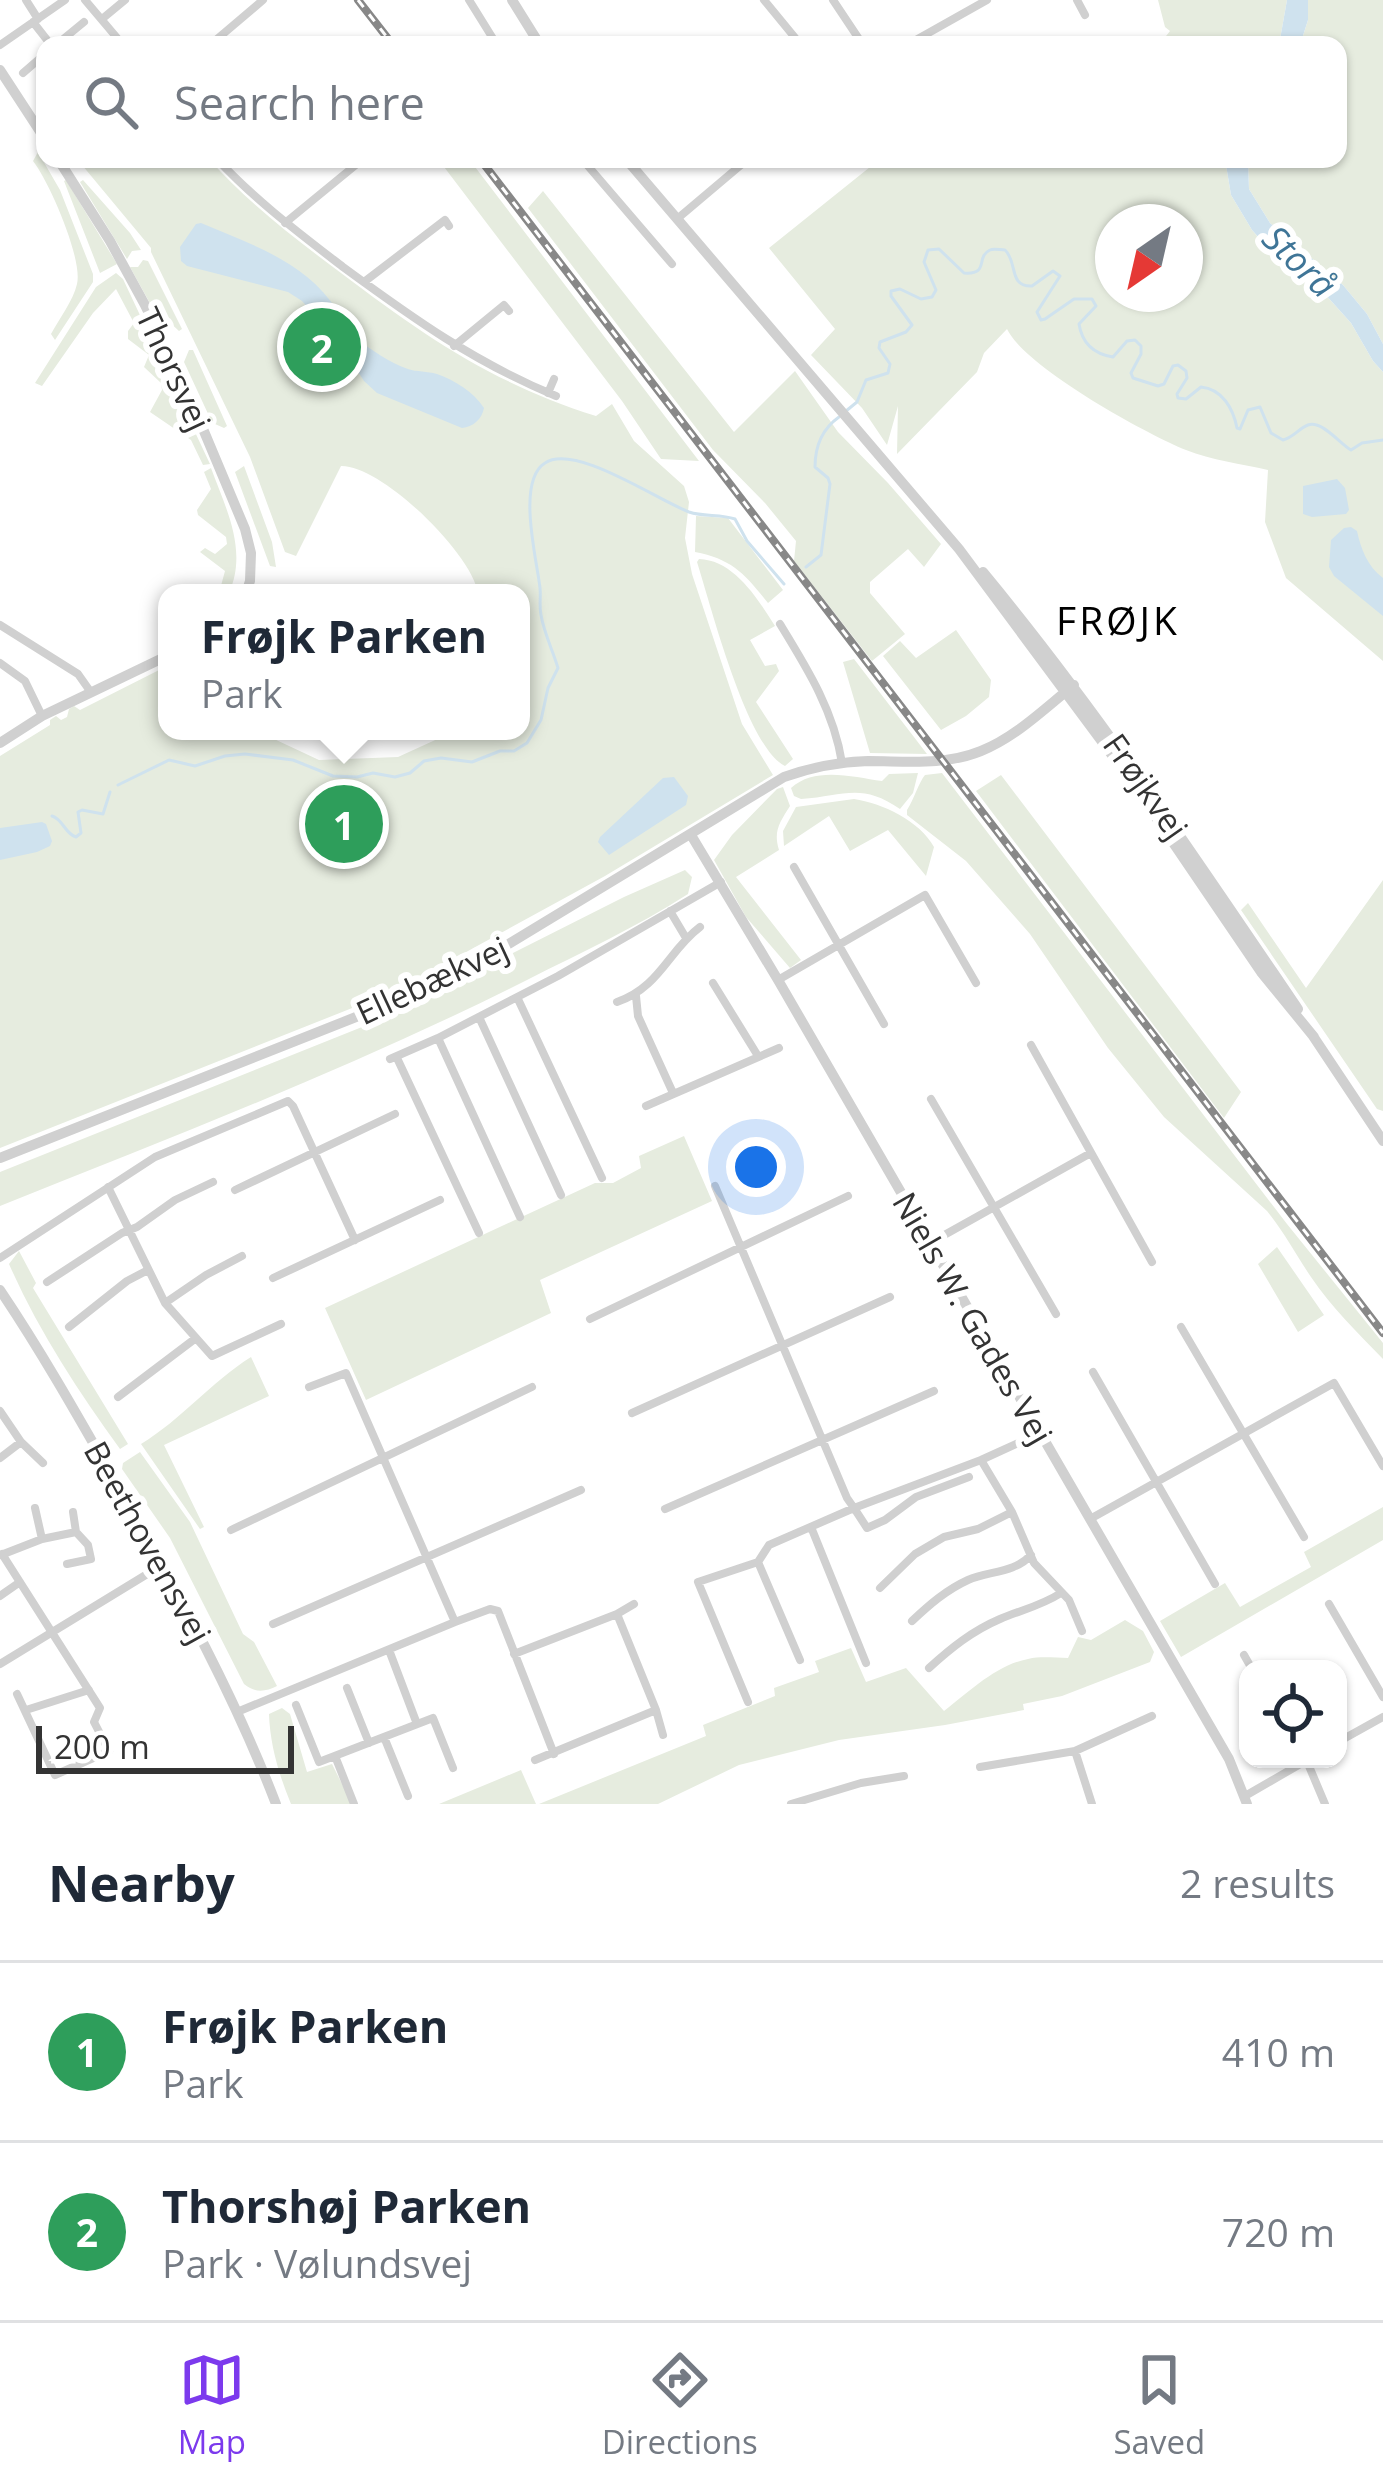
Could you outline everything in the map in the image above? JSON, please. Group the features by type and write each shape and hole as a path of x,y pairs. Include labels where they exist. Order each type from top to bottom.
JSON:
{"street":[{"path":"26,0 47,36"},
{"path":"0,45 65,0"},
{"path":"85,0 116,36"},
{"path":"102,19 125,0"},
{"path":"220,36 262,0"},
{"path":"469,0 491,36"},
{"path":"512,0 534,36"},
{"path":"764,0 794,36"},
{"path":"833,0 857,36"},
{"path":"923,36 987,0"},
{"path":"1077,0 1085,14"},
{"path":"66,36 84,22"},
{"path":"23,73 36,62"},
{"path":"0,70 36,125"},
{"name":"Thorsvej","path":"64,168 145,304 193,405 245,529 251,554 249,584"},
{"path":"227,168 285,223 454,346 552,394 554,380"},
{"path":"285,223 352,168"},
{"path":"590,168 672,264"},
{"name":"Frøjkvej","path":"634,168 959,549 1070,689 1261,972 1314,1037 1383,1141"},
{"path":"677,219 737,168"},
{"path":"364,282 445,220 449,226"},
{"path":"454,346 503,305 508,311"},
{"path":"780,624 837,730 842,763"},
{"path":"0,625 78,674 91,691"},
{"path":"0,742 42,716 158,660"},
{"path":"0,663 25,681 42,716"},
{"name":"Ellebækvej","path":"0,1158 366,1013 507,945 784,777 842,763 942,761 982,751 1004,740 1070,689"},
{"name":"Niels W. Gades Vej","path":"691,835 1090,1519 1228,1760 1246,1800"},
{"path":"794,868 884,1024"},
{"path":"479,1233 394,1058 517,998 721,882"},
{"path":"778,980 925,895 976,983"},
{"path":"670,911 686,938"},
{"path":"617,1002 636,996 700,927"},
{"path":"713,983 758,1055"},
{"path":"636,996 638,1016 673,1093"},
{"path":"517,998 602,1178"},
{"path":"479,1017 561,1195"},
{"path":"438,1038 520,1216"},
{"path":"1031,1045 1152,1262"},
{"path":"646,1106 779,1048"},
{"path":"932,1099 1056,1314"},
{"path":"0,1258 155,1157 288,1101 355,1240"},
{"path":"235,1190 395,1114"},
{"path":"929,1243 1089,1154"},
{"path":"46,1282 175,1200 212,1183"},
{"path":"715,1186 847,1498 867,1528 916,1497 969,1478"},
{"path":"108,1187 165,1303 212,1356 281,1324"},
{"path":"590,1319 848,1196"},
{"path":"273,1278 440,1201"},
{"path":"165,1303 242,1256"},
{"path":"69,1328 148,1270"},
{"name":"Beethovensvej","path":"0,1290 162,1564 211,1657 276,1804"},
{"path":"632,1413 890,1297"},
{"path":"1180,1327 1304,1538"},
{"path":"118,1397 196,1338"},
{"path":"1093,1372 1215,1584"},
{"path":"309,1388 346,1373 455,1622"},
{"path":"1090,1519 1334,1383 1383,1466"},
{"path":"231,1530 532,1387"},
{"path":"665,1509 934,1391"},
{"path":"0,1411 43,1463"},
{"path":"748,1702 698,1582 758,1562 769,1545 1040,1433"},
{"path":"0,1458 21,1442"},
{"path":"981,1460 1012,1512 1034,1563 1069,1600 1082,1631"},
{"path":"273,1624 581,1490"},
{"path":"35,1508 42,1539"},
{"path":"67,1564 91,1558 88,1545 76,1532 74,1512"},
{"path":"880,1588 914,1554 944,1537 978,1529 1012,1512"},
{"path":"812,1527 866,1663"},
{"path":"17,1694 55,1775 109,1751 94,1722 100,1708 1,1555 76,1532"},
{"path":"911,1621 935,1599 970,1579 1022,1565 1031,1555"},
{"path":"758,1562 800,1660"},
{"path":"0,1664 162,1564"},
{"path":"0,1596 20,1582"},
{"path":"928,1668 961,1639 1062,1593"},
{"path":"514,1654 634,1604"},
{"path":"1329,1604 1383,1697"},
{"path":"237,1712 490,1609 498,1612 554,1754"},
{"path":"617,1614 663,1735"},
{"path":"388,1650 417,1724"},
{"path":"1244,1655 1247,1660"},
{"path":"347,1688 369,1743"},
{"path":"26,1709 89,1690"},
{"path":"296,1705 319,1762 433,1718 453,1768"},
{"path":"536,1760 656,1710"},
{"path":"980,1767 1075,1750 1152,1716"},
{"path":"1347,1737 1383,1717"},
{"path":"384,1737 408,1796"},
{"path":"1075,1750 1092,1804"},
{"path":"335,1756 354,1804"},
{"path":"1246,1800 1294,1768"},
{"path":"1310,1768 1324,1804"},
{"path":"791,1804 904,1776"}],"shaded area":[{"path":"1158,0 1287,0 1281,36 1166,36 1170,31"},
{"path":"1308,0 1383,0 1383,344 1343,285 1270,223 1249,189 1248,168 1347,168 1347,36 1303,36"},
{"path":"37,168 47,168 60,190 93,274 93,282 55,340 51,334 72,297 77,272"},
{"path":"84,168 218,168 306,247 461,356 524,389 596,416 612,404 634,441 684,486 689,502 685,538 692,574 742,724 773,775 605,876 395,991 0,1148 0,756 50,725 56,716 67,717 74,706 80,710 158,671 158,740 276,740 319,760 398,757 435,740 530,740 530,584 475,584 460,557 423,514 379,480 341,466 296,556 285,552 250,457 151,248"},
{"path":"445,168 476,168 699,461 661,459"},
{"path":"869,168 1226,168 1231,195 1252,230 1275,257 1324,293 1351,323 1383,372 1383,661 1286,578 1265,522 1268,470 1196,453 1143,429 1060,380 1007,329 984,353 977,372 897,454 898,406 887,445 862,408 811,355 835,329 769,248"},
{"path":"83,180 141,250 132,251 127,259"},
{"path":"64,181 117,264 100,273"},
{"path":"543,191 734,432 795,371 838,432 941,544 924,567 908,549 870,582 870,593 905,634 872,661 794,561 796,541 713,450 528,208"},
{"path":"148,261 179,331 151,305 130,267 138,267"},
{"path":"116,273 123,279 210,464 203,465 191,440 150,412 161,383 144,367 149,355 128,339 134,323 116,289 93,313 42,386 35,383 96,287"},
{"path":"193,350 224,428 210,418 184,362"},
{"path":"244,466 272,542 276,567 270,566 235,472"},
{"path":"211,468 236,545 232,584 221,584 225,571 200,552 205,548 215,554 227,544 226,537 198,515 211,489 204,472"},
{"path":"696,516 728,518 783,590 768,603 737,569 695,552"},
{"path":"699,559 734,574 775,626 750,640 765,666 776,664 779,671 756,702 793,759 785,766 771,754 744,705"},
{"path":"956,630 991,680 989,697 941,730 883,656 900,641 916,658"},
{"path":"854,659 927,754 870,753 843,662"},
{"path":"918,773 913,793 900,809 863,793 801,799 791,788 823,775 882,781 889,774"},
{"path":"942,773 1383,1343 1383,1359 1327,1299 1267,1211 1164,1117 1108,1048 1030,934 966,861 907,815 925,775"},
{"path":"1001,775 1241,1092 1224,1118 976,791"},
{"path":"783,787 790,806 777,832 779,850 736,877 801,960 790,968 746,917 714,860 732,835"},
{"path":"854,799 899,815 920,829 934,847 926,876 888,830 850,851 829,816 784,846 783,831 796,807"},
{"path":"685,870 692,877 688,894 527,980 332,1071 0,1206 0,1172 382,1019"},
{"path":"1383,880 1383,1111 1377,1109 1241,910 1248,903 1306,988"},
{"path":"684,1136 712,1201 540,1280 551,1313 366,1400 325,1308 595,1183 613,1183 641,1168 639,1156"},
{"path":"1277,1247 1324,1315 1298,1332 1258,1264"},
{"path":"19,1251 36,1283 33,1288 128,1444 120,1449 60,1360 20,1289 9,1264"},
{"path":"251,1357 269,1396 164,1445 204,1527 200,1529 141,1444"},
{"path":"140,1452 190,1522 243,1634 254,1642 277,1686 260,1691 244,1684 170,1538 122,1469 123,1463"},
{"path":"1383,1507 1383,1540 1181,1657 1160,1621 1225,1583 1240,1607 1311,1567 1304,1552"},
{"path":"1125,1620 1143,1631 1154,1652 1150,1662 1062,1696 1023,1704 1024,1710 839,1740 739,1765 658,1804 539,1804 706,1736 703,1725 775,1696 774,1688 819,1672 815,1661 851,1648 866,1682 906,1668 944,1711 1005,1667 1033,1658 1068,1658 1078,1637 1091,1640"},
{"path":"282,1708 290,1714 307,1772 332,1764 352,1804 291,1804 270,1726 269,1714"},
{"path":"521,1770 536,1804 439,1804"}],"water":[{"path":"1287,0 1308,0 1303,36 1281,36"},
{"name":"Storå","path":"1226,168 1248,168 1249,189 1270,223 1343,285 1367,314 1383,344 1383,372 1351,323 1324,293 1275,256 1231,195"},
{"path":"201,223 276,256 309,279 337,310 332,325 324,325 288,292 187,266 181,261 180,247"},
{"path":"357,340 401,366 457,383 480,402 481,416 462,428 377,393 347,355"},
{"path":"1337,479 1345,488 1346,514 1303,514 1303,486"},
{"path":"1351,527 1369,563 1383,578 1383,616 1329,567 1331,540"},
{"path":"674,777 688,796 686,805 609,855 598,842 600,837 663,778"},
{"path":"42,822 50,846 0,860 0,828"}],"waterway":[{"path":"846,411 857,402 866,380 888,373 890,364 880,342 912,325 891,291 900,289 921,299 932,297 936,290 924,262 928,250 939,249 964,273 972,273 980,268 986,253 995,249 1005,250 1016,278 1024,285 1032,286 1053,271 1060,276 1037,312 1041,320 1074,299 1092,299 1096,306 1079,324 1083,337 1095,350 1113,357 1127,341 1135,340 1141,354 1133,378 1158,386 1178,365 1187,378 1178,398 1186,399 1201,387 1215,391 1240,429 1248,410 1260,407 1271,433 1283,440 1313,424 1351,450 1383,440"},
{"path":"806,567 821,555 830,484 815,467 816,452 824,433 839,417"},
{"path":"530,738 558,668 540,612 530,522 532,486 545,463 576,461 689,512 735,519 747,541 784,584"},
{"path":"118,785 169,760 195,766 245,754 293,760 333,776 373,773 395,777 410,773 424,761 472,762 514,751 529,740"},
{"path":"52,816 76,837 81,833 78,812 103,814 110,792"}],"railway":[{"path":"358,0 386,36"},
{"path":"487,168 1383,1333"}],"place":[{"name":"Thorshøj Parken","path":"322,347"},
{"name":"Frøjk Parken","path":"344,824"}],"district":[{"name":"FRØJK","path":"1118,619"}]}
